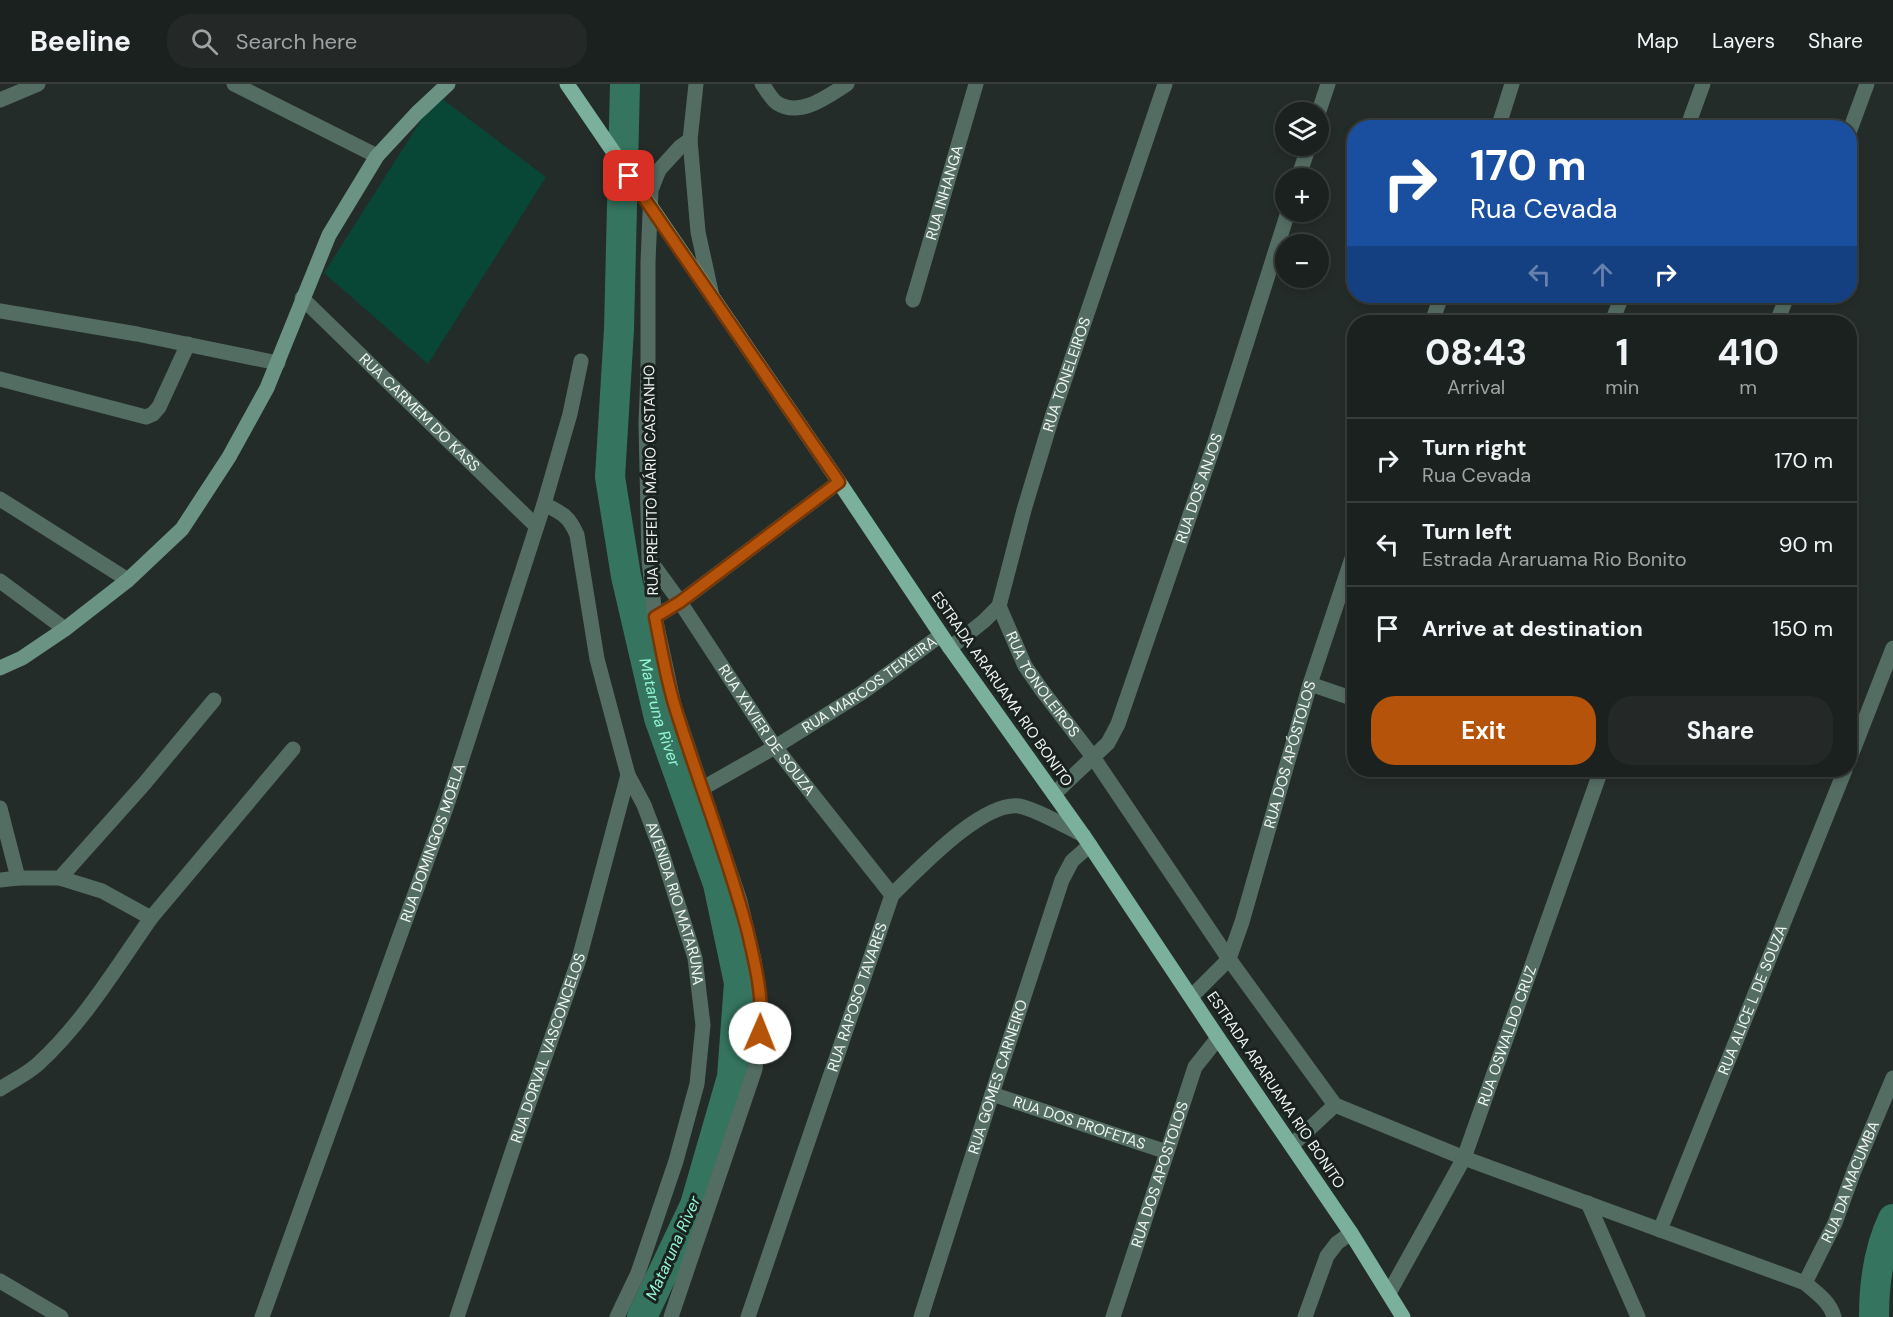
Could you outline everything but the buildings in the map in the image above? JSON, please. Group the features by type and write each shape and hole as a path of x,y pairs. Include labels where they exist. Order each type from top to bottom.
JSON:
{"main road":[{"name":"ESTRADA ARARUAMA RIO BONITO","path":"567,84 946,641 1087,840 1218,1038 1352,1233 1403,1317"}],"street":[{"path":"0,100 39,84"},
{"path":"234,84 377,156"},
{"path":"0,668 22,658 64,629 128,580 182,529 229,457 267,388 329,235 377,156 448,84"},
{"path":"696,84 690,140 698,232 713,299"},
{"path":"762,84 777,103 788,107 814,104 847,84"},
{"name":"RUA INHANGA","path":"913,300 976,84"},
{"name":"RUA TONELEIROS","path":"999,606 1024,510 1052,417 1165,84"},
{"path":"1322,102 1328,84"},
{"path":"1501,120 1512,84"},
{"path":"1690,120 1703,84"},
{"path":"1854,120 1867,84"},
{"name":"RUA PREFEITO MÁRIO CASTANHO","path":"671,1317 755,1069 762,1015 754,960 742,911 674,705 655,617 650,560 646,423 651,190 659,170 680,147 690,140"},
{"name":"RUA DOS ANJOS","path":"1054,794 1108,743 1118,724 1214,445 1285,222"},
{"name":"RUA CARMEM DO KASS","path":"302,298 536,526"},
{"path":"0,311 188,344 278,363"},
{"path":"0,379 146,417 153,414 159,407 188,344"},
{"name":"RUA DOMINGOS MOELA","path":"262,1317 446,808 544,504 570,414 580,361"},
{"path":"655,617 680,602 839,482"},
{"path":"0,499 128,580"},
{"name":"AVENIDA RIO MATARUNA","path":"544,504 563,514 571,522 577,535 597,659 628,776 647,814 695,958 703,1025 697,1084 676,1161 638,1273 617,1317"},
{"name":"RUA XAVIER DE SOUZA","path":"650,560 775,747 892,895"},
{"name":"RUA DOS APÓSTOLOS","path":"1191,997 1229,959 1242,922 1310,684 1347,573"},
{"path":"0,581 64,629"},
{"path":"946,641 984,621 999,606"},
{"name":"RUA TONOLEIROS","path":"999,606 1024,666 1093,757"},
{"name":"RUA MARCOS TEIXEIRA","path":"703,788 775,747 946,641"},
{"path":"1857,740 1893,648"},
{"path":"1310,684 1347,697"},
{"path":"60,878 144,784 214,700"},
{"path":"0,1089 37,1065 68,1032 99,993 151,918 293,748"},
{"path":"1093,757 1229,959 1335,1105 1464,1158 1805,1283 1824,1299 1834,1317"},
{"name":"RUA DORVAL VASCONCELOS","path":"457,1317 579,959 628,776"},
{"name":"RUA OSWALDO CRUZ","path":"1389,1293 1464,1158 1599,777"},
{"name":"RUA ALICE L DE SOUZA","path":"1660,1230 1842,777"},
{"name":"RUA RAPOSO TAVARES","path":"748,1317 892,895 938,851 971,824 998,808 1019,806 1043,815 1087,840"},
{"path":"0,808 18,878"},
{"name":"RUA GOMES CARNEIRO","path":"921,1317 1062,880 1087,840"},
{"path":"0,880 60,878 102,891 151,918"},
{"name":"RUA DOS APOSTOLOS","path":"1113,1317 1195,1067 1218,1038"},
{"name":"RUA DA MACUMBA","path":"1805,1283 1835,1223 1893,1078"},
{"name":"RUA DOS PROFETAS","path":"992,1094 1167,1152"},
{"path":"1292,1145 1335,1105"},
{"path":"1588,1203 1638,1317"},
{"path":"1305,1317 1327,1256 1337,1243 1352,1233"},
{"path":"0,1281 61,1317"}],"green space":[{"path":"437,95 546,177 428,364 324,273"}],"waterway":[{"name":"Mataruna River","path":"625,84 619,329 610,477 626,576 659,718 718,884 739,983 732,1077 695,1205 642,1317"},
{"path":"1874,1317 1878,1266 1893,1219"}],"route":[{"path":"629,176 839,482 680,602 655,617 674,705 740,901 754,960 762,1015 760,1033"}]}
